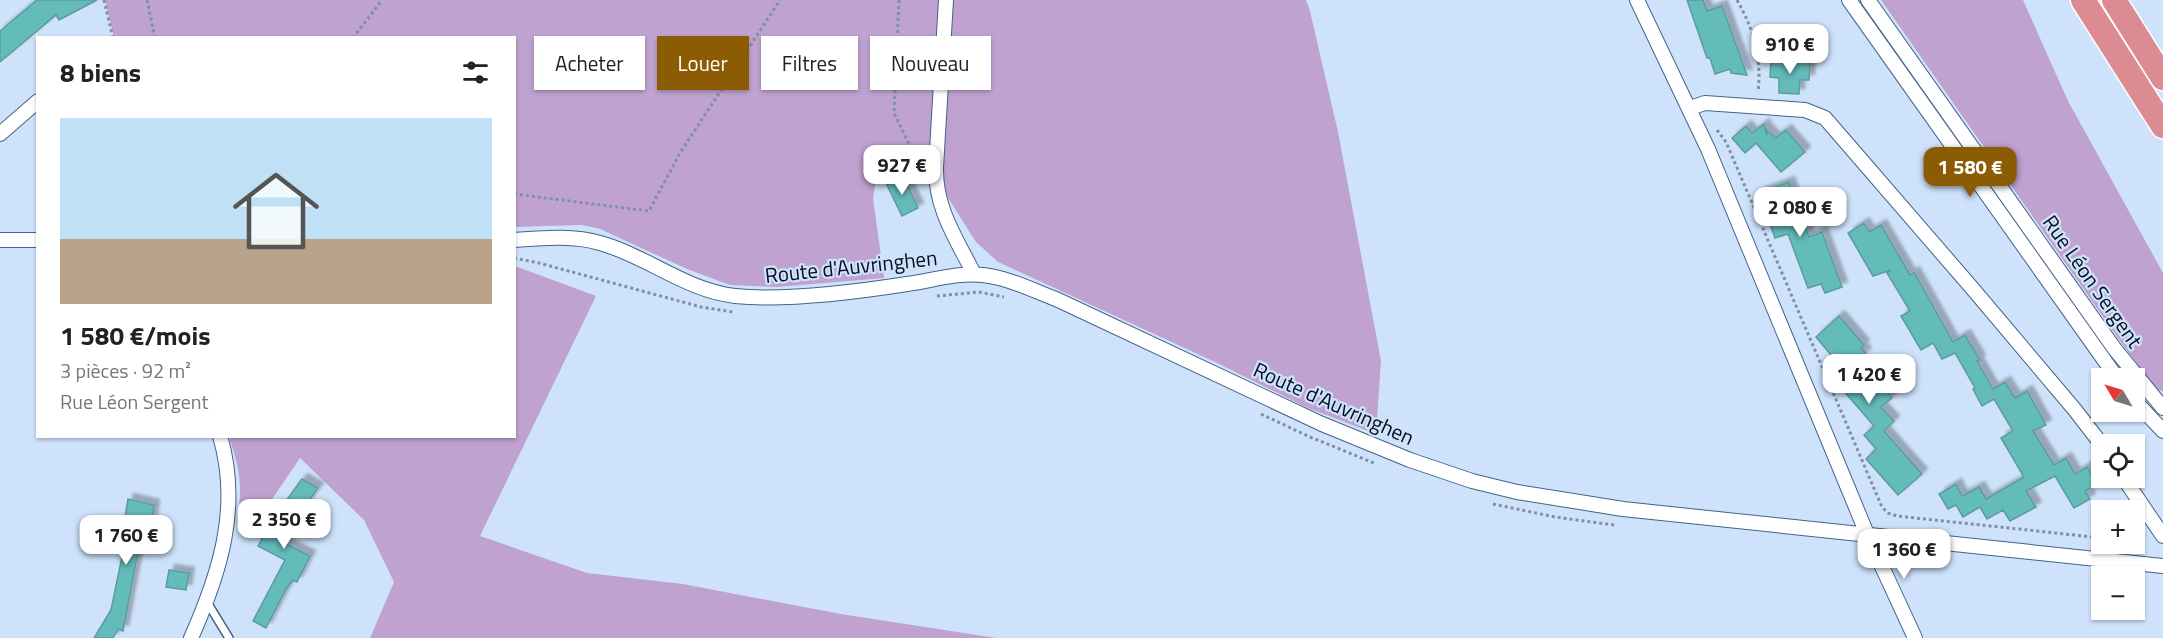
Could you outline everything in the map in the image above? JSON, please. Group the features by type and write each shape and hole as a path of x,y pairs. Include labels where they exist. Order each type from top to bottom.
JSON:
{"highway":[{"path":"2083,0 2163,126"},
{"path":"2114,0 2163,78"}],"street":[{"path":"946,0 936,190 940,206 974,274"},
{"path":"1637,0 1690,108 1867,534 1915,638"},
{"name":"Rue Léon Sergent","path":"1850,0 2110,368"},
{"name":"Rue Léon Sergent","path":"1868,0 2114,348 2163,408"},
{"path":"0,134 36,103"},
{"path":"1690,108 1705,103 1805,110 1819,114 1831,123 2092,434"},
{"name":"Route d'Auvringhen","path":"516,240 563,238 602,243 695,286 716,293 737,296 819,294 903,285 974,274 993,276 1027,287 1338,432 1410,460 1472,480 1530,495 1596,506 2163,566"},
{"path":"0,240 36,240"},
{"path":"2145,412 2163,431"},
{"path":"191,638 207,602 222,554 230,505 228,469 220,438"},
{"path":"2130,488 2163,536"}],"lane":[{"path":"207,602 229,638"}],"path":[{"path":"104,0 113,36"},
{"path":"147,0 155,36"},
{"path":"355,36 382,0"},
{"path":"516,194 649,211 680,153 780,0"},
{"path":"899,0 894,113 925,176"},
{"path":"1737,0 1753,34 1759,56 1760,77 1757,106"},
{"path":"1717,130 1726,142 1882,507 1888,513 1897,516 2091,537"}],"shaded area":[{"path":"105,0 1306,0 1338,132 1381,361 1376,434 1308,408 1215,362 998,262 976,242 943,190 930,160 878,166 873,198 884,278 777,287 730,285 687,269 600,229 582,225 516,227 516,36 114,36"},
{"path":"1881,0 2023,0 2068,101 2163,273 2163,391 2157,390 2145,374 2145,368 2140,368"},
{"path":"516,266 596,296 480,536 587,573 683,584 841,614 996,638 370,638 394,582 364,520 300,458 254,526 237,521 240,498 236,459 229,438 516,438"}],"building":[{"path":"37,0 97,0 59,20 56,15 0,62 0,31"},
{"path":"1687,0 1703,0 1707,11 1722,6 1747,75 1731,73 1730,69 1715,74 1710,58 1707,58"},
{"path":"1771,60 1810,62 1809,80 1800,80 1799,94 1779,93 1779,78 1770,77"},
{"path":"1764,124 1767,135 1767,130 1775,138 1786,130 1805,152 1781,172 1756,143 1745,153 1732,138 1746,126 1752,133"},
{"path":"899,175 903,186 907,185 918,208 902,216 885,181"},
{"path":"1789,182 1809,237 1822,232 1842,287 1825,293 1821,284 1808,288 1788,234 1775,238 1759,193"},
{"path":"1864,223 1869,232 1881,225 1910,275 1914,272 1953,342 1965,335 1980,360 1977,361 1993,389 2005,382 2015,398 2027,391 2046,425 2033,431 2054,465 2066,458 2075,474 2087,467 2091,474 2091,488 2085,491 2090,499 2074,508 2055,476 2026,491 2036,507 2010,521 2003,510 1987,519 1980,507 1963,517 1956,505 1948,509 1939,494 1956,484 1962,496 1979,487 1986,499 2024,477 2001,438 2013,431 1994,399 1982,406 1973,389 1975,388 1955,353 1942,359 1933,343 1921,350 1901,316 1910,311 1887,273 1891,270 1873,276 1848,233"},
{"path":"1839,316 1864,345 1861,348 1866,353 1858,359 1892,398 1881,407 1894,421 1884,431 1922,474 1898,495 1866,459 1876,449 1864,435 1874,426 1836,382 1846,373 1816,337"},
{"path":"302,479 318,488 280,541 310,556 297,582 293,580 285,591 266,628 253,621 285,560 258,546 262,539 260,537"},
{"path":"128,499 154,505 152,521 144,519 123,631 118,629 113,638 94,638 111,610 124,547 120,546"},
{"path":"169,570 189,573 186,590 166,587"}]}
